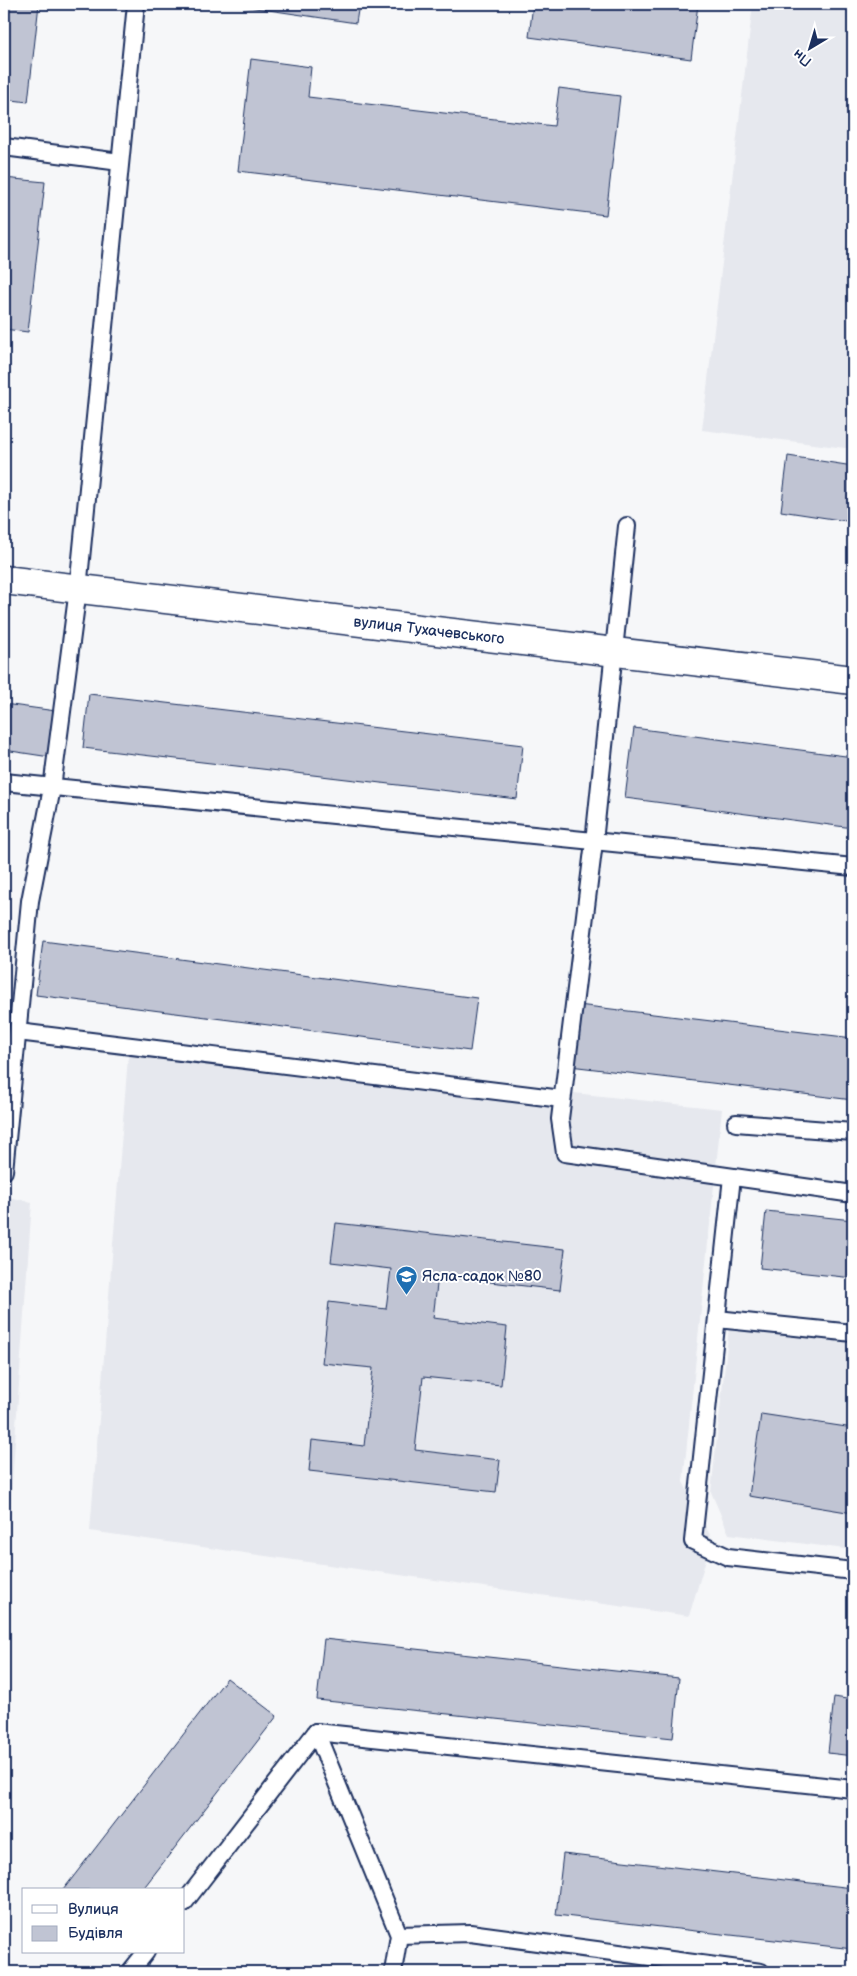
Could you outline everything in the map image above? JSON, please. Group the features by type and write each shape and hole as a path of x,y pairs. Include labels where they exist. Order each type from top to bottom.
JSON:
{"street":[{"name":"вулиця Тухачевського","path":"4,580 853,680"}],"lane":[{"path":"4,1171 30,901 52,788 78,589 136,4"},
{"path":"4,147 120,162"},
{"path":"627,526 594,842 560,1119 565,1153 853,1194"},
{"path":"4,782 853,867"},
{"path":"18,1032 562,1100"},
{"path":"736,1123 853,1132"},
{"path":"732,1177 693,1541 728,1557 853,1571"},
{"path":"717,1318 853,1333"},
{"path":"316,1732 853,1789"},
{"path":"185,1902 316,1732"},
{"path":"316,1732 399,1935 393,1972"},
{"path":"399,1935 470,1933 761,1972"},
{"path":"130,1972 144,1954"}],"shaded area":[{"path":"753,4 853,4 853,449 702,430"},
{"name":"Ясла-садок №80","path":"129,1045 722,1109 683,1482 712,1539 689,1616 90,1531"},
{"path":"4,1196 32,1202 5,1581 4,1581"},
{"path":"729,1328 853,1341 853,1550 729,1534 711,1492"}],"building":[{"path":"4,4 39,4 28,102 4,99"},
{"path":"228,4 359,4 356,23"},
{"path":"533,4 698,4 691,59 529,37"},
{"path":"251,59 311,67 308,97 554,126 559,88 620,96 606,215 238,171"},
{"path":"4,178 45,182 28,332 4,329"},
{"path":"788,456 853,466 853,522 781,511"},
{"path":"89,694 523,745 517,799 83,748"},
{"path":"4,704 56,711 50,757 4,750"},
{"path":"634,728 853,757 853,828 625,798"},
{"path":"43,941 477,998 470,1051 36,995"},
{"path":"578,1005 853,1038 853,1100 570,1066"},
{"path":"766,1211 853,1220 853,1278 760,1268"},
{"path":"336,1223 565,1249 560,1290 438,1276 433,1318 507,1327 501,1385 423,1377 415,1450 500,1460 496,1492 309,1471 312,1440 364,1446 373,1368 322,1363 329,1302 386,1309 391,1269 331,1262"},
{"path":"761,1414 853,1428 853,1513 749,1496"},
{"path":"324,1639 679,1678 673,1738 317,1700"},
{"path":"227,1678 277,1716 144,1888 65,1888"},
{"path":"834,1697 853,1700 853,1756 828,1753"},
{"path":"563,1854 853,1888 853,1949 556,1915"}],"place":[{"name":"Ясла-садок №80","path":"406,1295"}]}
